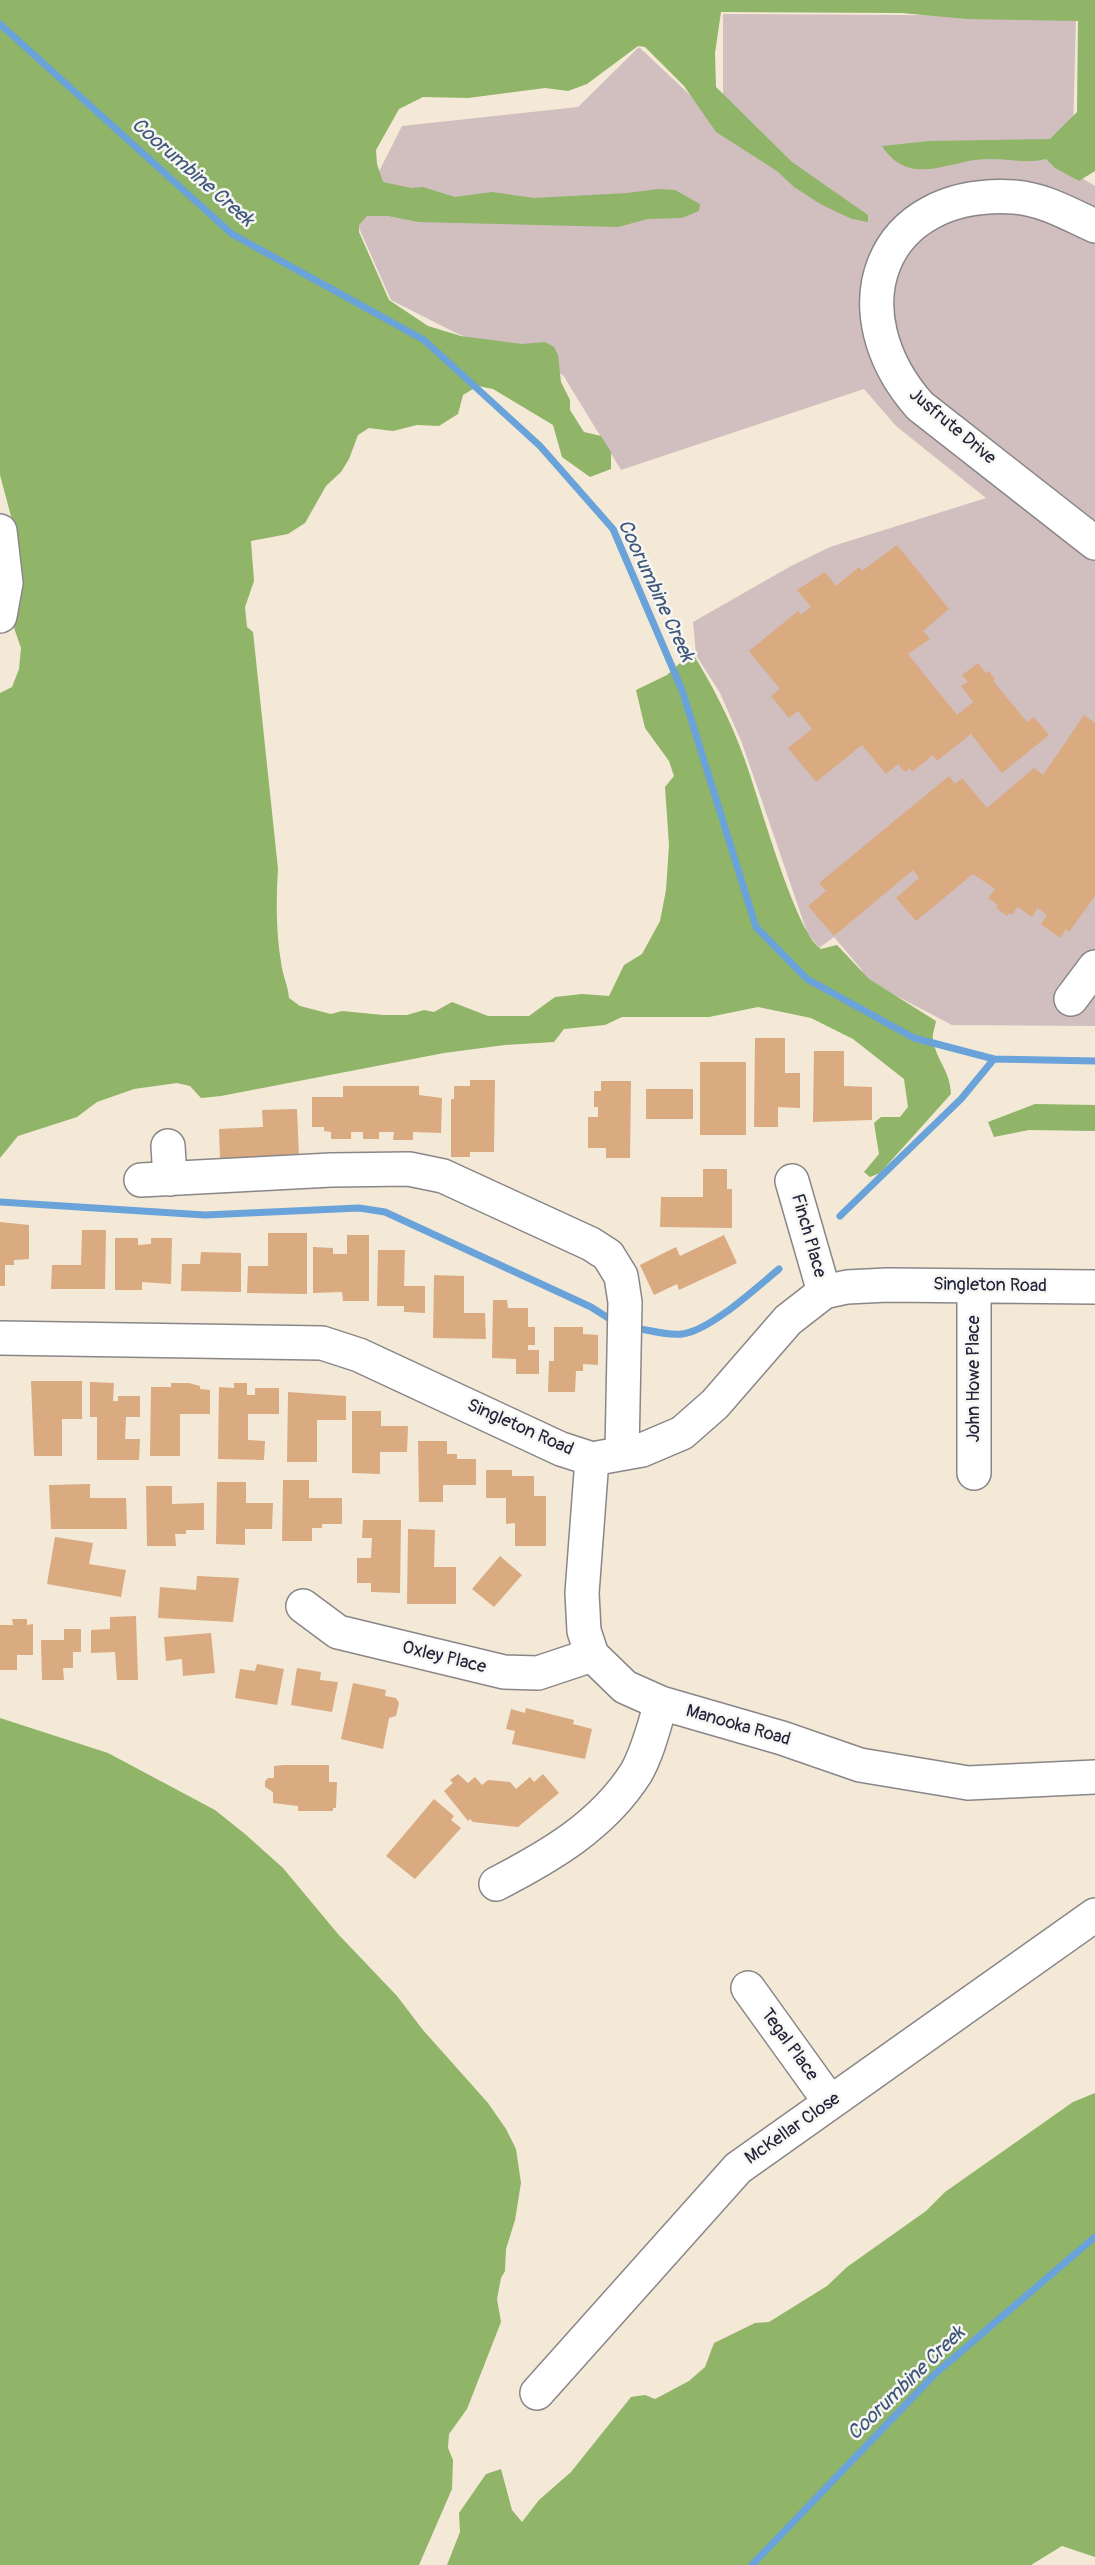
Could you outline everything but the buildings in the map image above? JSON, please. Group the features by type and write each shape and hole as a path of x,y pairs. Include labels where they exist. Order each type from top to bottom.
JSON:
{"main road":[{"name":"Jusfrute Drive","path":"1095,226 1039,201 1014,197 966,200 940,208 919,217 901,233 882,269 878,293 882,339 889,362 903,387 920,406 1095,543"},
{"path":"0,531 6,583 0,616"},
{"path":"1071,999 1095,967"},
{"name":"Manooka Road","path":"168,1146 155,1179 331,1170 409,1169 443,1176 608,1254 621,1276 625,1302 607,1456 582,1593 584,1631 592,1655 625,1687 661,1703 782,1738 860,1765 968,1783 1095,1777"},
{"name":"Finch Place","path":"792,1181 824,1292"},
{"name":"Singleton Road","path":"0,1338 322,1344 359,1355 561,1449 607,1456 642,1450 682,1433 715,1404 788,1320 824,1292 847,1287 887,1285 1095,1287"},
{"name":"John Howe Place","path":"974,1286 974,1473"},
{"name":"Oxley Place","path":"303,1606 338,1632 504,1672 538,1673 592,1655"},
{"path":"496,1884 540,1862 579,1837 612,1803 636,1772 648,1745 661,1703"},
{"name":"McKellar Close","path":"537,2393 738,2168 1095,1915"},
{"name":"Tegal Place","path":"748,1988 830,2102"}],"shaded area":[{"path":"723,14 1076,16 1072,172 1095,186 1095,1026 952,1025 866,980 861,969 834,937 819,948 807,932 742,743 720,693 696,655 693,622 791,566 830,547 986,498 896,426 864,389 621,470 563,375 456,333 391,300 355,219 402,126 578,107 639,47 723,126"}],"green space":[{"path":"0,0 1095,0 1095,171 1079,181 1055,168 1046,159 1032,161 975,160 932,169 919,169 906,166 893,159 882,146 929,141 1050,139 1077,112 1078,21 967,19 901,13 721,12 715,53 716,87 792,162 868,215 868,222 852,219 822,205 794,187 777,171 716,132 684,86 645,47 638,46 587,84 568,91 545,88 468,98 423,97 399,109 376,150 377,164 383,182 411,188 423,187 455,197 492,192 534,198 658,189 675,190 700,204 699,211 682,218 648,219 618,227 419,222 388,216 367,216 359,225 359,232 389,300 428,326 461,336 522,344 545,342 554,347 558,355 561,382 570,400 570,410 584,432 601,436 611,452 611,469 590,477 562,457 553,425 493,389 478,386 463,395 458,414 439,426 417,425 393,431 369,428 358,435 349,459 341,472 326,486 305,523 288,534 251,541 254,581 245,607 247,627 253,632 278,869 278,939 289,998 300,1006 331,1014 342,1011 407,1015 424,1010 434,1012 452,1002 488,1016 529,1016 555,997 582,994 609,996 624,965 642,954 660,921 666,890 669,845 665,787 674,776 669,761 645,728 636,690 667,675 692,652 720,702 738,742 788,890 811,937 821,949 837,945 869,979 936,1021 933,1040 948,1079 951,1094 880,1173 870,1177 864,1172 879,1154 874,1123 881,1117 900,1117 908,1107 904,1079 853,1039 811,1018 758,1007 709,1017 622,1017 605,1025 564,1029 554,1042 505,1045 444,1053 221,1096 201,1098 190,1086 177,1083 134,1089 97,1102 77,1117 18,1136 0,1158 0,693 12,687 19,669 21,648 13,625 17,576 12,520 0,475"},
{"path":"1035,1104 1095,1105 1095,1131 1029,1130 994,1137 988,1122"},
{"path":"0,1718 108,1753 215,1810 245,1834 283,1868 338,1934 397,1996 423,2030 488,2103 506,2129 516,2149 521,2183 515,2220 506,2249 505,2271 501,2278 497,2299 501,2322 467,2409 449,2434 448,2448 453,2460 452,2489 419,2565 0,2565"},
{"path":"1095,2093 1095,2557 1062,2546 1031,2565 447,2565 460,2532 459,2513 486,2474 501,2469 512,2510 522,2522 539,2500 571,2472 631,2397 645,2395 655,2399 689,2381 705,2367 714,2343 755,2323 769,2322 827,2286 847,2267 926,2211 945,2192 1073,2102"}],"waterway":[{"name":"Coorumbine Creek","path":"0,24 232,234 424,340 540,446 613,529 682,690 756,927 807,979 914,1038 994,1059 1095,1061"},
{"path":"840,1216 961,1099 994,1059"},
{"path":"0,1202 205,1215 359,1208 385,1212 591,1307 613,1321"},
{"path":"635,1328 671,1334 693,1331 733,1307 779,1269"},
{"name":"Coorumbine Creek","path":"752,2565 936,2373 1095,2237"}]}
